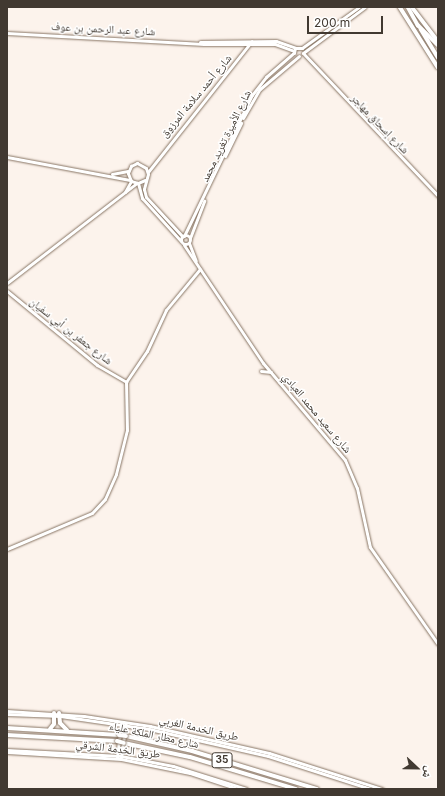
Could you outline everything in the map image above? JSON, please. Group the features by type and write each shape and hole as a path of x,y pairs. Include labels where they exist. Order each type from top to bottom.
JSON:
{"highway":[{"path":"50,729 54,714"},
{"path":"60,715 62,725 67,730"},
{"name":"شارع مطار الملكة علياء","path":"7,728 67,730 126,736 192,751 317,789"},
{"name":"شارع مطار الملكة علياء","path":"7,735 118,741 190,757 296,789"}],"main road":[{"path":"400,7 438,67"},
{"path":"408,7 438,57"},
{"path":"412,7 438,41"},
{"path":"418,25 438,45"}],"street":[{"path":"295,51 302,48 359,7"},
{"name":"شارع الأميرة تغريد محمد","path":"189,243 193,224 255,95 268,80 365,7"},
{"name":"شارع عبد الرحمن بن عوف","path":"7,33 198,42 252,42 281,44 295,51"},
{"name":"شارع أحمد سلامة المرزوق","path":"148,172 153,163 252,42"},
{"path":"295,51 301,55 302,48"},
{"name":"شارع الأميرة تغريد محمد","path":"181,241 252,95 266,77 295,51"},
{"name":"شارع إسحاق مهاجر","path":"301,55 438,196"},
{"path":"7,157 110,174 138,183"},
{"path":"110,174 128,171 134,164 144,165 153,163"},
{"path":"144,165 148,172 145,180 146,197 184,236 190,238"},
{"path":"124,194 131,180 128,171"},
{"path":"7,283 138,183 145,180"},
{"path":"138,183 142,198 181,241"},
{"name":"شارع سعيد محمد العبادي","path":"181,241 198,265"},
{"path":"184,245 189,243"},
{"name":"شارع سعيد محمد العبادي","path":"189,243 200,269 270,372 345,460 357,488 370,547 438,644"},
{"path":"7,550 92,513 106,499 116,474 127,430 126,382 147,351 166,310 200,269"},
{"name":"شارع جعفر بن أبي سفيان","path":"7,291 97,366 126,382"},
{"path":"261,371 270,372"},
{"name":"طريق الخدمة الغربي","path":"7,712 54,714 126,723 269,753 382,789"},
{"path":"117,757 121,723"},
{"path":"121,758 126,723"},
{"name":"طريق الخدمة الغربي","path":"126,723 268,756 371,789"},
{"name":"طريق الخدمة الشرقي","path":"7,751 117,757 170,768 238,789"},
{"name":"طريق الخدمة الشرقي","path":"121,758 173,766 247,789"}]}
